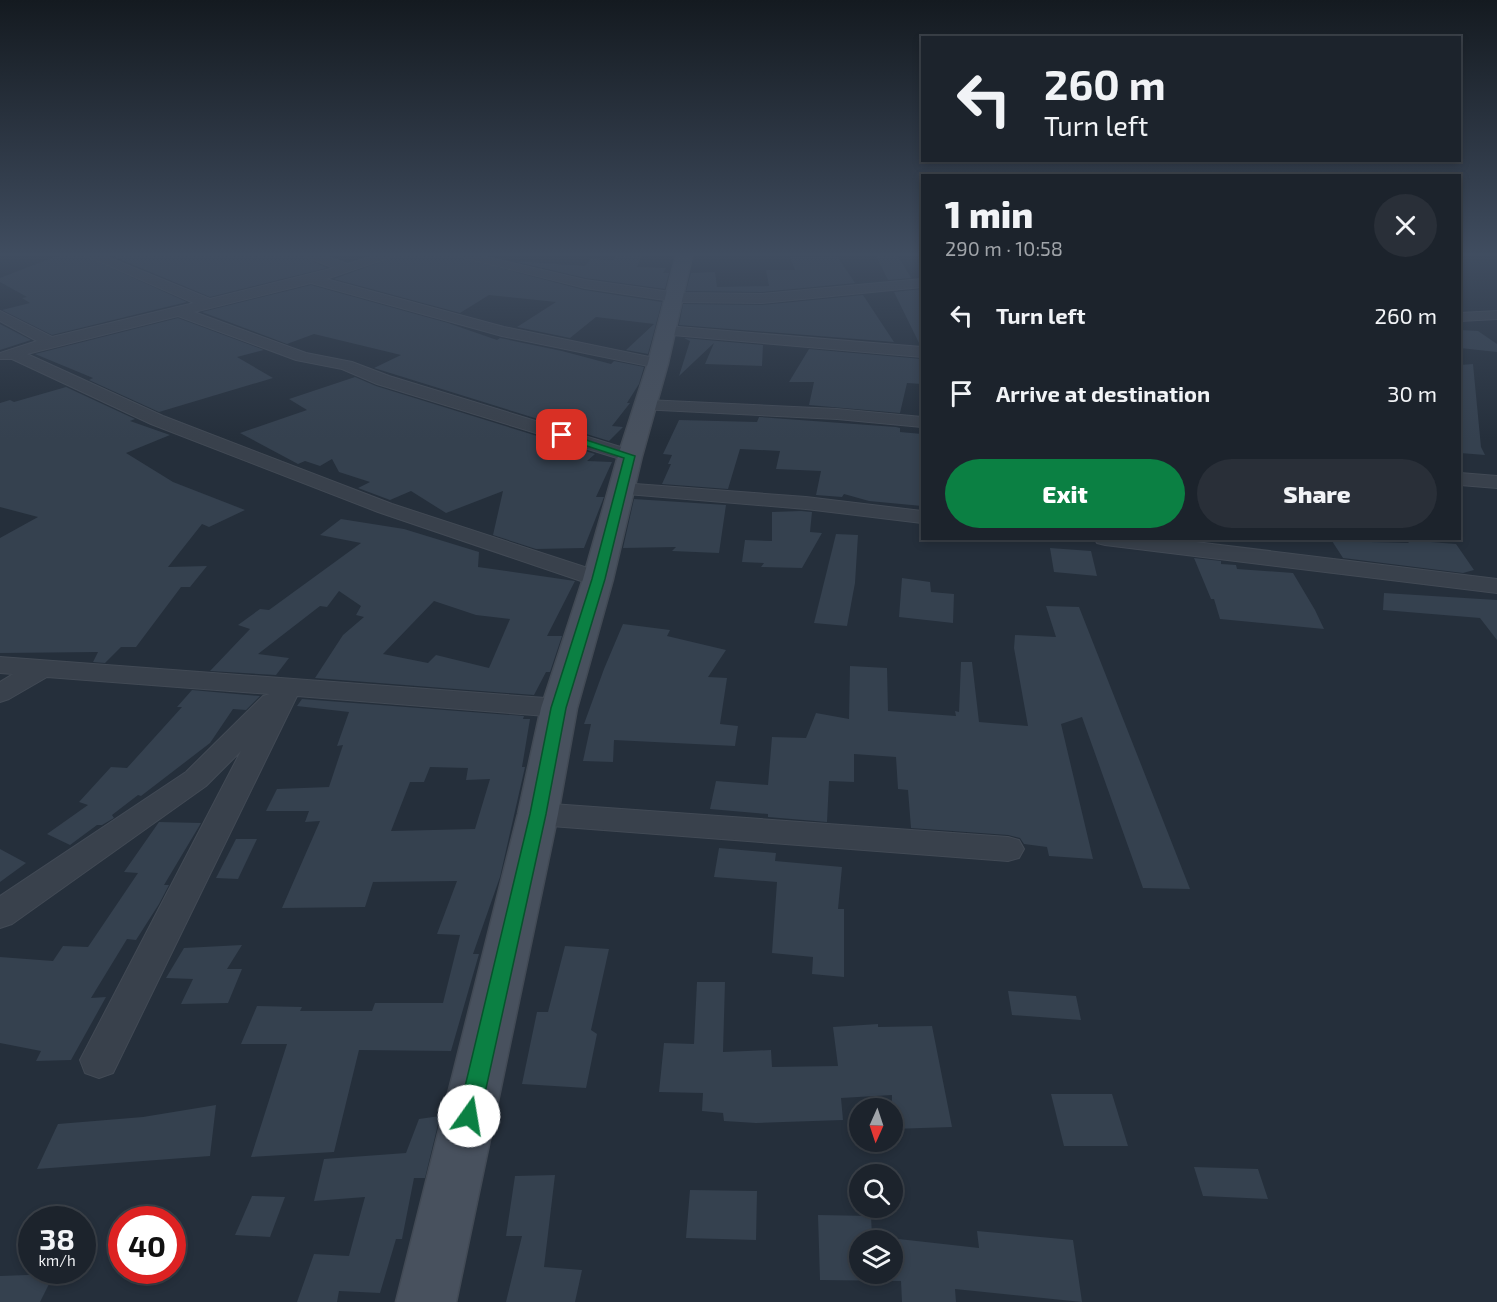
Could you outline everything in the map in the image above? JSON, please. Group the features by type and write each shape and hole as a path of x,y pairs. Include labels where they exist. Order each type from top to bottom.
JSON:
{"street":[{"path":"3,317 50,342"},
{"path":"6,356 50,342 155,317"},
{"path":"194,317 302,357 346,365 626,473 806,502 921,517"},
{"path":"450,317 502,331 666,330 921,352"},
{"path":"647,317 666,330"},
{"path":"426,1302 538,814 559,708 598,579 669,317"},
{"path":"666,330 701,317"},
{"path":"6,356 157,420 385,508 598,579"},
{"path":"646,405 837,414 921,422"},
{"path":"1461,479 1497,482"},
{"path":"1121,540 1497,586"},
{"path":"0,665 559,708"},
{"path":"0,693 45,667"},
{"path":"0,914 196,778 288,687"},
{"path":"99,1060 288,687"},
{"path":"538,814 1008,849"}],"building":[{"path":"16,317 127,317 52,335"},
{"path":"215,317 426,317 497,340 500,338 562,351 611,364 614,361 644,367 639,384 627,403 630,403 612,426 623,427 609,441 374,368 401,355 314,334 287,344"},
{"path":"533,317 658,317 648,354 626,350 654,324 596,317 570,338 517,327"},
{"path":"681,317 877,317 894,342 679,325"},
{"path":"906,317 921,317 920,345"},
{"path":"178,318 264,350 237,357 273,378 159,412 89,380 93,378 35,354"},
{"path":"0,324 31,340 0,350"},
{"path":"1461,330 1478,331 1497,344 1497,352 1461,348"},
{"path":"684,338 763,345 762,366 705,364 714,343 679,376 690,341"},
{"path":"809,349 921,359 921,384 907,383 900,413 809,405 814,382 789,382"},
{"path":"1473,364 1481,447 1485,455 1461,453 1461,365"},
{"path":"355,377 376,386 595,454 587,461 612,462 596,497 604,497 584,548 536,549 493,535 503,491 446,513 411,491 390,500 358,488 370,482 339,472 332,459 320,466 305,461 298,464 240,433 307,410 289,399"},
{"path":"66,387 135,419 130,421 170,435 126,453 173,482 245,510 209,527 202,524 168,567 207,566 190,587 181,587 136,647 121,647 105,663 93,662 98,652 0,653 0,538 38,517 0,507 0,403 10,400 14,402"},
{"path":"759,417 896,427 900,428 900,432 921,434 921,506 869,501 844,494 842,497 816,495 821,471 776,469 780,451 740,449 728,489 662,484 671,464 668,464 672,455 663,454 679,420 757,422"},
{"path":"634,499 726,505 719,553 672,551 676,547 623,548"},
{"path":"772,512 812,512 810,532 822,533 802,568 761,567 764,563 742,562 745,540 772,541"},
{"path":"341,519 404,529 479,552 478,567 575,581 547,636 562,636 550,672 546,672 534,695 315,678 343,635 364,617 356,615 361,606 339,591 327,607 320,606 258,654 289,658 276,675 210,671 250,629 238,625 260,609 269,610 361,543 320,535","holes":["434,601 476,615 510,619 489,668 436,655 428,663 383,654"]},
{"path":"836,534 858,535 855,583 847,626 814,623"},
{"path":"1406,540 1456,544 1474,570 1463,573 1343,558 1332,541 1409,543"},
{"path":"1050,548 1091,551 1097,576 1054,572"},
{"path":"1194,558 1221,561 1221,564 1236,565 1237,569 1293,573 1324,629 1220,619 1214,599 1211,599"},
{"path":"902,578 930,582 931,592 954,594 953,623 899,617"},
{"path":"1384,593 1497,600 1497,640 1480,618 1383,610"},
{"path":"1046,606 1079,607 1190,889 1143,888 1082,717 1061,724 1093,859 1049,856 1047,847 1024,844 1020,838 1008,835 911,828 908,790 898,789 896,757 854,754 854,782 829,781 827,822 710,809 716,781 768,785 772,737 806,738 816,713 849,719 850,666 887,668 888,711 956,716 955,711 959,712 961,662 972,662 979,722 1028,726 1014,648 1015,635 1056,637"},
{"path":"623,624 670,630 667,636 726,650 708,677 727,678 720,724 738,726 735,746 614,740 613,762 583,761 591,724 584,724"},
{"path":"192,690 260,696 246,710 233,709 210,743 141,796 138,795 112,815 114,818 102,825 97,825 70,845 47,834 88,805 79,802 111,767 127,768 182,707 177,707"},
{"path":"302,699 524,716 523,719 530,719 522,767 525,767 500,877 473,954 479,954 451,1051 359,1050 334,1152 251,1157 287,1044 241,1044 257,1006 302,1007 300,1011 372,1011 375,1003 443,1003 460,935 437,934 457,881 373,882 365,907 282,908 320,821 305,822 309,811 266,811 277,789 329,787 343,745 337,746 349,712 297,706","holes":["430,767 468,768 466,780 490,779 475,829 391,831 410,782 424,782"]},
{"path":"159,822 201,823 164,885 169,885 159,904 136,940 127,939 91,998 106,997 71,1060 36,1061 41,1051 0,1043 0,957 53,961 63,946 88,947 138,873 124,872"},
{"path":"236,839 257,839 238,879 216,878"},
{"path":"719,848 776,853 775,861 842,867 838,909 844,909 844,977 812,974 813,957 772,953 777,882 714,877"},
{"path":"0,849 26,863 0,882"},
{"path":"242,945 227,969 242,969 228,1003 181,1004 193,979 166,978 184,948"},
{"path":"565,946 609,949 591,1030 597,1034 586,1088 522,1084 537,1012 548,1012"},
{"path":"697,982 725,982 723,1052 771,1050 772,1067 838,1066 833,1027 878,1024 878,1027 932,1026 952,1127 903,1129 903,1098 892,1098 892,1095 841,1098 843,1120 756,1123 724,1121 723,1113 702,1111 703,1093 659,1092 664,1043 694,1044"},
{"path":"1008,991 1076,996 1081,1020 1012,1015"},
{"path":"1051,1094 1112,1094 1128,1146 1064,1146"},
{"path":"216,1105 210,1156 37,1169 58,1124 143,1117"},
{"path":"440,1116 425,1178 414,1178 402,1239 396,1239 380,1293 339,1291 337,1302 297,1302 314,1254 349,1256 365,1197 314,1201 324,1159 406,1153 419,1119"},
{"path":"1194,1167 1258,1169 1268,1199 1203,1196"},
{"path":"555,1175 544,1267 582,1270 575,1302 506,1302 522,1236 506,1236 515,1176"},
{"path":"690,1190 757,1191 756,1240 686,1238"},
{"path":"252,1196 285,1197 270,1237 235,1235"},
{"path":"818,1215 871,1218 872,1230 849,1230 849,1280 820,1280"},
{"path":"977,1231 1073,1240 1082,1302 955,1289 956,1302 902,1302 903,1239 979,1248"},
{"path":"18,1275 18,1284 49,1284 40,1302 0,1302 0,1276"}],"route":[{"path":"469,1116 538,814 559,708 598,579 630,456 562,435"}]}
